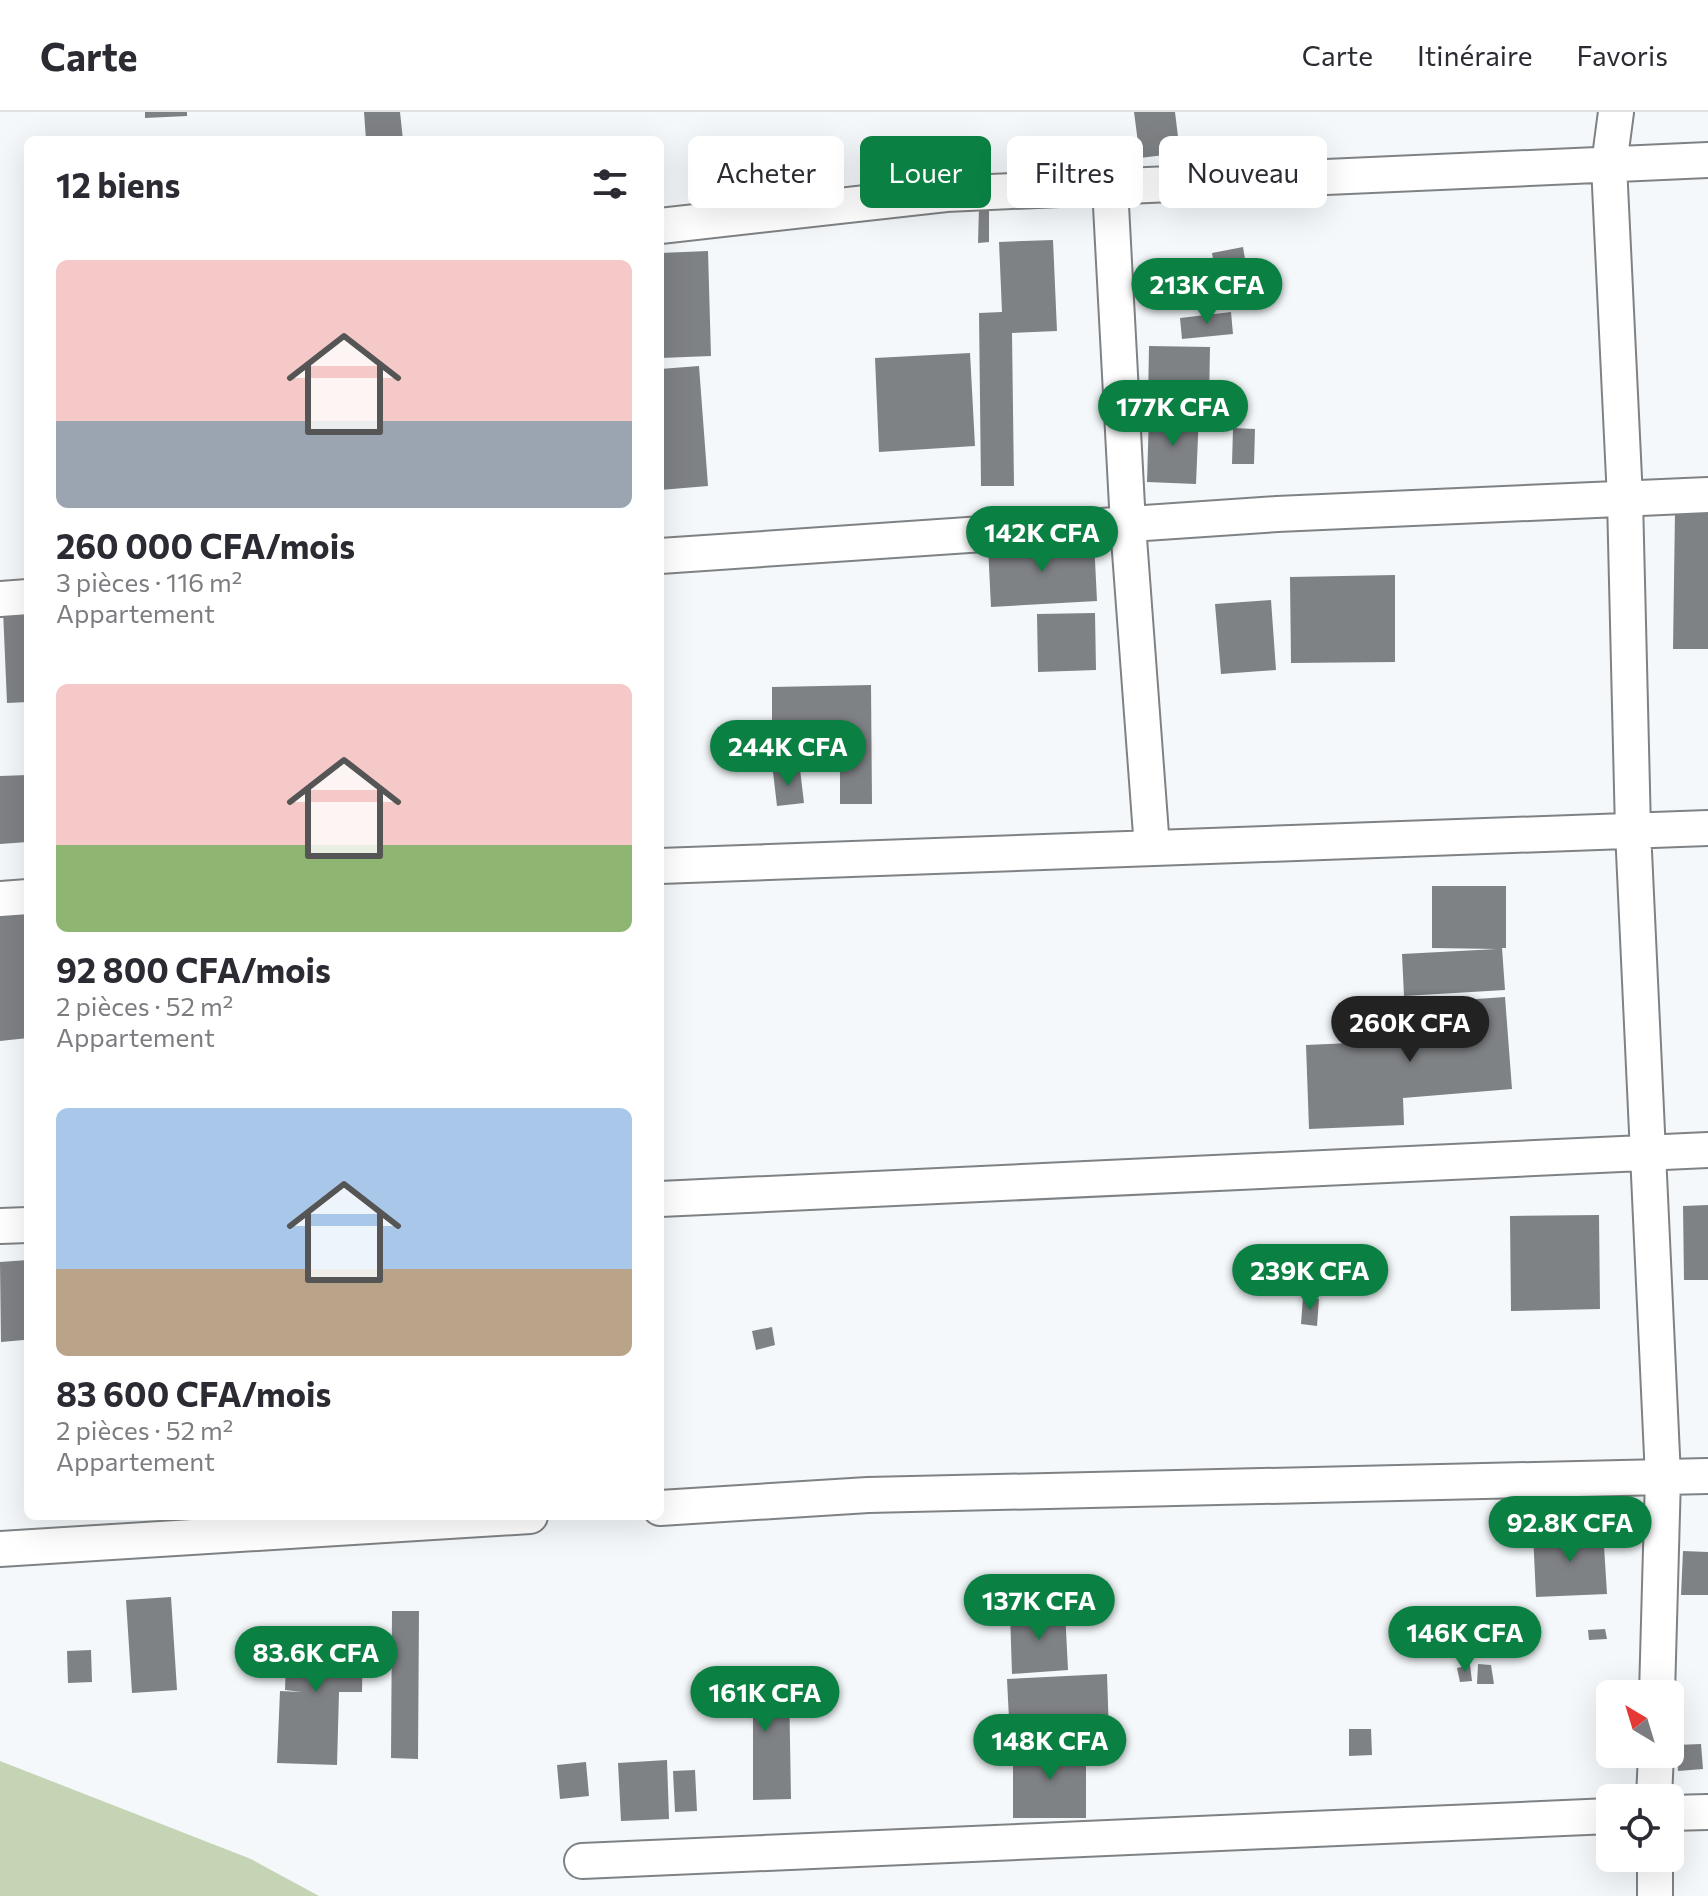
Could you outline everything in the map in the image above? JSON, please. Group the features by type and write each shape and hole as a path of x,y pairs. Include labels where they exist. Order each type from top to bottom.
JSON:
{"street":[{"path":"1616,112 1609,165 1625,499 1633,830 1663,1477 1657,1680"},
{"path":"1143,186 1708,160"},
{"path":"664,226 946,194 1007,191"},
{"path":"1111,208 1128,525 1152,848"},
{"path":"664,556 1128,525 1708,495"},
{"path":"0,599 24,597"},
{"path":"664,866 1708,828"},
{"path":"0,899 24,897"},
{"path":"664,1199 1708,1150"},
{"path":"0,1226 24,1225"},
{"path":"664,1508 868,1495 1708,1476"},
{"path":"0,1549 466,1520"},
{"path":"1684,1813 1708,1812"},
{"path":"582,1861 1596,1817"},
{"path":"1655,1872 1655,1896"}],"green space":[{"path":"0,1761 251,1859 319,1896 0,1896"}],"building":[{"path":"145,112 187,112 187,116 145,118"},
{"path":"364,112 400,112 403,136 366,136"},
{"path":"1134,112 1175,112 1178,136 1159,136 1159,156 1143,158 1143,136 1137,136"},
{"path":"979,208 989,208 989,242 978,243"},
{"path":"1053,240 1057,331 1012,333 1014,486 981,486 979,313 1002,312 999,242"},
{"path":"1243,247 1252,300 1221,306 1212,253"},
{"path":"708,251 711,356 664,358 664,253"},
{"path":"1231,312 1233,334 1182,339 1180,318"},
{"path":"1149,346 1210,347 1209,402 1148,402"},
{"path":"970,353 975,446 879,452 875,358"},
{"path":"699,366 708,486 664,490 664,369"},
{"path":"1149,412 1199,413 1196,484 1147,482"},
{"path":"1233,428 1255,429 1254,464 1232,464"},
{"path":"1675,511 1708,511 1708,649 1673,649"},
{"path":"1094,540 1097,601 991,607 988,546"},
{"path":"1395,575 1395,662 1291,663 1290,577"},
{"path":"1271,600 1276,670 1221,674 1215,604"},
{"path":"24,609 24,702 7,703 3,610"},
{"path":"1095,613 1096,670 1038,672 1037,614"},
{"path":"871,685 872,804 840,804 840,735 772,736 772,687"},
{"path":"800,769 804,803 777,806 773,772"},
{"path":"24,775 24,842 0,844 0,776"},
{"path":"1432,886 1506,886 1506,948 1502,948 1505,990 1404,996 1402,954 1497,949 1432,948"},
{"path":"24,907 24,1038 0,1041 0,910"},
{"path":"1505,997 1512,1089 1403,1098 1404,1125 1309,1129 1306,1045 1395,1041 1392,1005"},
{"path":"1708,1205 1708,1280 1684,1280 1683,1206"},
{"path":"1599,1215 1600,1309 1511,1311 1510,1216"},
{"path":"24,1260 24,1340 1,1342 0,1262"},
{"path":"1303,1297 1319,1299 1317,1326 1301,1324"},
{"path":"772,1327 775,1345 756,1350 752,1331"},
{"path":"1603,1530 1607,1594 1536,1597 1533,1533"},
{"path":"1683,1551 1708,1552 1708,1595 1681,1595"},
{"path":"171,1597 177,1690 132,1693 126,1600"},
{"path":"1065,1610 1068,1670 1012,1674 1010,1613"},
{"path":"392,1611 419,1611 418,1759 391,1758"},
{"path":"1605,1629 1607,1639 1589,1640 1588,1630"},
{"path":"287,1631 363,1634 362,1692 339,1692 337,1765 277,1763 280,1691 302,1692 285,1690"},
{"path":"91,1650 92,1682 68,1683 67,1651"},
{"path":"1478,1664 1491,1665 1494,1684 1477,1684"},
{"path":"1470,1665 1472,1681 1460,1682 1457,1668"},
{"path":"1107,1674 1109,1734 1010,1739 1007,1679"},
{"path":"789,1683 791,1799 753,1800 753,1705 710,1705 710,1685"},
{"path":"1349,1729 1371,1729 1372,1755 1349,1756"},
{"path":"1701,1744 1703,1769 1678,1771 1678,1768 1684,1768 1684,1745"},
{"path":"1013,1746 1086,1746 1086,1818 1013,1818"},
{"path":"667,1760 669,1819 621,1821 618,1763"},
{"path":"586,1762 589,1796 560,1799 557,1765"},
{"path":"695,1770 697,1811 675,1812 673,1771"}]}
